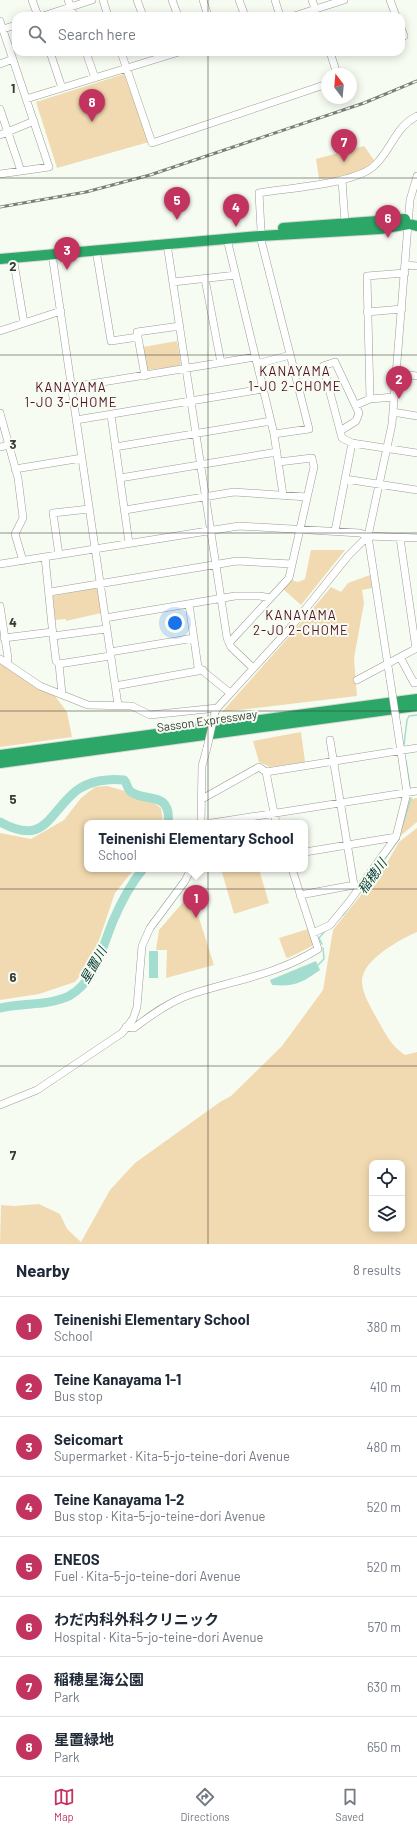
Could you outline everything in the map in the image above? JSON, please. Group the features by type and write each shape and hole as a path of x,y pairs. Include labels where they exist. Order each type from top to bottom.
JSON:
{"highway":[{"path":"0,259 227,239 260,233 345,222 413,222"},
{"path":"0,253 260,233 380,229 413,222"},
{"name":"Sasson Expressway","path":"0,763 102,740 417,698"},
{"name":"Sasson Expressway","path":"0,755 36,754 417,706"}],"street":[{"path":"32,0 36,12"},
{"path":"51,12 69,3 92,0"},
{"path":"103,0 107,12"},
{"path":"138,0 142,12"},
{"path":"172,0 176,12"},
{"path":"203,0 207,12"},
{"path":"239,0 244,12"},
{"path":"275,0 279,12"},
{"path":"312,0 317,12"},
{"path":"319,12 344,0"},
{"path":"390,0 394,12"},
{"path":"0,21 49,167 0,174"},
{"path":"3,29 12,26"},
{"path":"51,56 62,88"},
{"path":"87,56 95,78"},
{"path":"122,56 152,143 321,86"},
{"path":"26,99 126,68 154,56"},
{"path":"331,56 336,68"},
{"path":"0,64 13,59"},
{"path":"0,109 21,171"},
{"path":"274,434 309,429 260,233 259,193 342,180 364,173 374,166 405,125 417,116"},
{"path":"0,135 34,121"},
{"path":"313,932 330,925 357,885 396,837 407,793 368,536 387,449 393,412 405,269 413,222 413,187 417,176"},
{"path":"342,180 345,222"},
{"path":"227,239 274,434 283,495"},
{"path":"167,244 195,434 229,642 231,647 254,668"},
{"path":"96,250 111,341 138,337"},
{"path":"52,254 118,705"},
{"path":"13,257 24,323"},
{"path":"370,399 367,276 417,266"},
{"path":"173,282 236,275"},
{"path":"205,279 221,363"},
{"path":"368,312 402,309"},
{"path":"0,331 61,311"},
{"path":"145,376 137,332 180,326"},
{"path":"72,387 221,363 290,355"},
{"path":"340,432 358,418 359,413 335,362 323,366 340,432 342,438 352,443 417,453"},
{"path":"397,373 417,376"},
{"path":"76,420 263,389"},
{"path":"356,405 370,399 394,397"},
{"path":"393,412 417,416"},
{"path":"0,413 15,469 23,518 15,534 23,561"},
{"path":"110,415 116,447 129,543"},
{"path":"116,447 271,421"},
{"path":"335,531 352,443"},
{"path":"0,447 9,445"},
{"path":"120,478 277,452"},
{"path":"15,469 82,458"},
{"path":"229,642 289,578 314,467 312,458 279,462"},
{"path":"345,479 417,490"},
{"path":"125,510 234,492 307,497"},
{"path":"59,555 54,513 89,509"},
{"path":"0,564 45,558 210,529 239,526 335,531 360,533 368,536 417,538"},
{"path":"202,820 202,766 216,710 291,627 348,556 368,536"},
{"path":"357,680 416,649 400,538"},
{"path":"45,558 50,592 52,634 56,661 59,664 62,694"},
{"path":"50,592 237,561 292,564"},
{"path":"105,618 235,596 260,596 270,598"},
{"path":"188,604 198,667 230,694"},
{"path":"0,606 8,658 7,664"},
{"path":"4,638 106,629"},
{"path":"59,664 194,638"},
{"path":"400,657 414,683 417,682"},
{"path":"0,659 40,686 88,706 132,706 150,715 216,710"},
{"path":"115,686 203,670"},
{"path":"330,740 346,845 357,885"},
{"path":"202,799 259,767 266,772 417,748"},
{"path":"266,772 275,820"},
{"path":"232,820 417,791"},
{"path":"308,851 396,837"},
{"path":"0,1104 37,1090 112,1041 133,1019 137,1007 142,946 150,928 190,872"},
{"path":"126,1027 134,1028 162,1008 188,995 271,972 304,958 318,949 293,872"},
{"path":"300,895 357,885"}],"shaded area":[{"path":"124,74 149,142 57,168 36,102"},
{"path":"364,146 374,160 368,165 349,174 319,179 316,159"},
{"path":"177,341 181,364 179,366 147,370 143,347"},
{"path":"311,550 345,550 301,605 283,589 291,580 298,582 305,579"},
{"path":"370,575 372,588 362,590 364,603 354,658 357,696 222,712 331,587 341,592 348,583"},
{"path":"95,588 98,590 101,613 66,621 66,619 55,620 53,596"},
{"path":"0,662 52,692 67,712 72,737 0,747"},
{"path":"301,732 305,762 270,767 259,762 253,741"},
{"path":"107,786 125,791 135,798 149,800 161,808 163,820 84,820 84,872 132,872 115,893 98,943 87,967 75,982 39,994 0,1000 0,833 31,839 64,820 81,798 95,787"},
{"path":"417,798 417,822 398,838 411,799"},
{"path":"417,828 417,932 392,945 375,958 363,974 362,982 368,1001 383,1030 392,1043 405,1055 417,1052 417,1244 0,1244 1,1205 14,1206 39,1204 60,1214 67,1229 81,1242 110,1190 135,1163 220,1102 231,1096 282,1046 323,990 333,930 388,861 399,842"},
{"path":"222,872 260,872 269,903 234,914"},
{"path":"191,893 214,965 166,978 167,950 156,950 159,930"},
{"path":"308,929 313,944 312,946 288,958 286,957 279,938"}],"water":[{"path":"149,951 158,951 158,978 149,978"},
{"path":"316,961 320,970 303,981 292,985 272,985 270,980"}],"waterway":[{"name":"稲穂川","path":"404,745 407,720 409,716 417,715"},
{"name":"稲穂川","path":"406,761 410,787"},
{"name":"星置川","path":"0,822 15,829 27,831 36,829 52,818 76,791 99,781 118,779 124,780 129,790 135,794 161,801 165,805 168,812 168,820"},
{"name":"稲穂川","path":"401,830 411,798"},
{"name":"稲穂川","path":"379,867 399,839"},
{"name":"星置川","path":"0,1008 44,1003 69,996 78,990 92,973 119,907 140,872"},
{"name":"稲穂川","path":"343,915 349,907"},
{"name":"稲穂川","path":"322,944 319,938 325,931"},
{"name":"稲穂川","path":"318,965 324,959 323,948"}],"railway":[{"path":"0,207 86,192 150,175 364,103 417,81"}],"place":[{"name":"星置緑地","path":"92,122"},
{"name":"稲穂星海公園","path":"344,162"},
{"name":"ENEOS","path":"177,220"},
{"name":"Teine Kanayama 1-2","path":"236,227"},
{"name":"わだ内科外科クリニック","path":"388,238"},
{"name":"Seicomart","path":"67,270"},
{"name":"Teine Kanayama 1-1","path":"399,399"},
{"name":"Teinenishi Elementary School","path":"196,918"}],"district":[{"name":"KANAYAMA 1-JO 2-CHOME","path":"295,378"},
{"name":"KANAYAMA 1-JO 3-CHOME","path":"71,394"},
{"name":"KANAYAMA 2-JO 2-CHOME","path":"301,622"}]}
